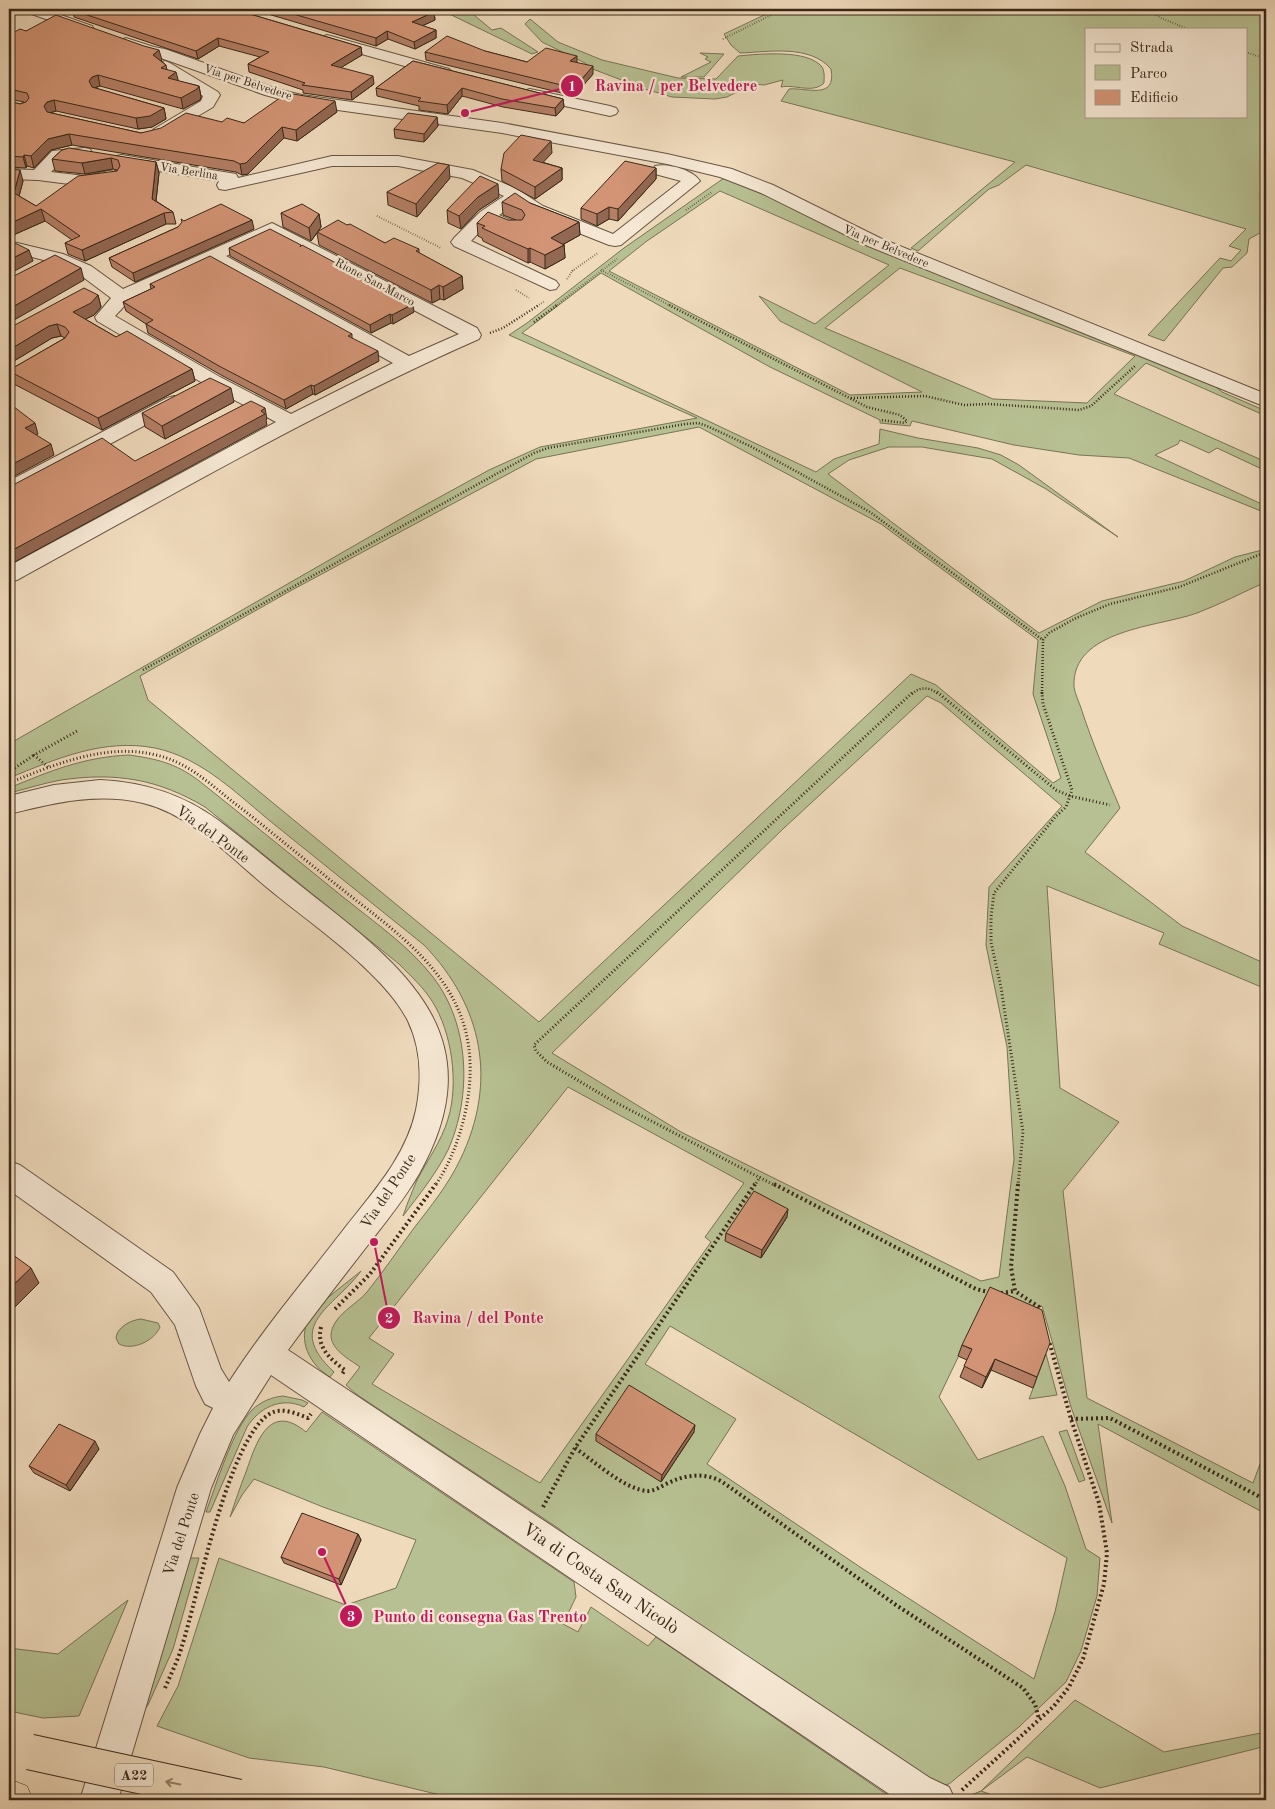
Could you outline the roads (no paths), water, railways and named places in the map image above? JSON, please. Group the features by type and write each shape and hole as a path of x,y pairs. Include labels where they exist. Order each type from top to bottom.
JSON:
{"highway":[{"name":"A22","path":"20,1750 244,1799"},
{"path":"9,1799 13,1800"}],"street":[{"name":"Via per Belvedere","path":"31,9 152,52 160,52 271,92 302,100 346,107 448,119 499,133 682,176 692,181 615,241 537,210 516,196"},
{"path":"310,34 459,76"},
{"path":"150,136 207,104 212,95 159,62 152,56 152,52"},
{"path":"515,91 610,111"},
{"path":"167,112 185,117"},
{"name":"Via per Belvedere","path":"499,133 667,159 737,177 768,190 874,242 1265,399"},
{"name":"Via Berlina","path":"38,175 58,155 82,153 233,181 332,161 398,160 467,174 516,196"},
{"path":"9,174 38,175 85,181 113,176"},
{"path":"38,175 48,188 68,191"},
{"path":"516,196 486,216 460,242 555,288"},
{"path":"486,216 515,228"},
{"name":"Rione San Marco","path":"291,422 199,389 104,317 122,297 272,228 470,332 472,335 408,363"},
{"path":"9,246 57,258 85,270 122,297"},
{"path":"213,256 408,363"},
{"path":"33,270 57,258"},
{"path":"85,270 103,262"},
{"path":"9,575 291,422 408,363"},
{"path":"9,489 199,389"},
{"name":"Via del Ponte","path":"9,805 54,793 105,789 138,793 163,800 187,811 244,854 363,952 393,980 410,1000 422,1022 430,1041 433,1063 430,1113 421,1140 410,1162 267,1354 220,1426 183,1520 99,1800"},
{"path":"9,1174 162,1282 188,1318 207,1375 217,1394 234,1403"},
{"name":"Via di Costa San Nicolò","path":"267,1354 917,1791 947,1797"}],"place":[{"name":"Ravina / per Belvedere","path":"465,113"},
{"name":"Ravina / del Ponte","path":"374,1242"},
{"name":"Punto di consegna Gas Trento","path":"322,1552"}]}
